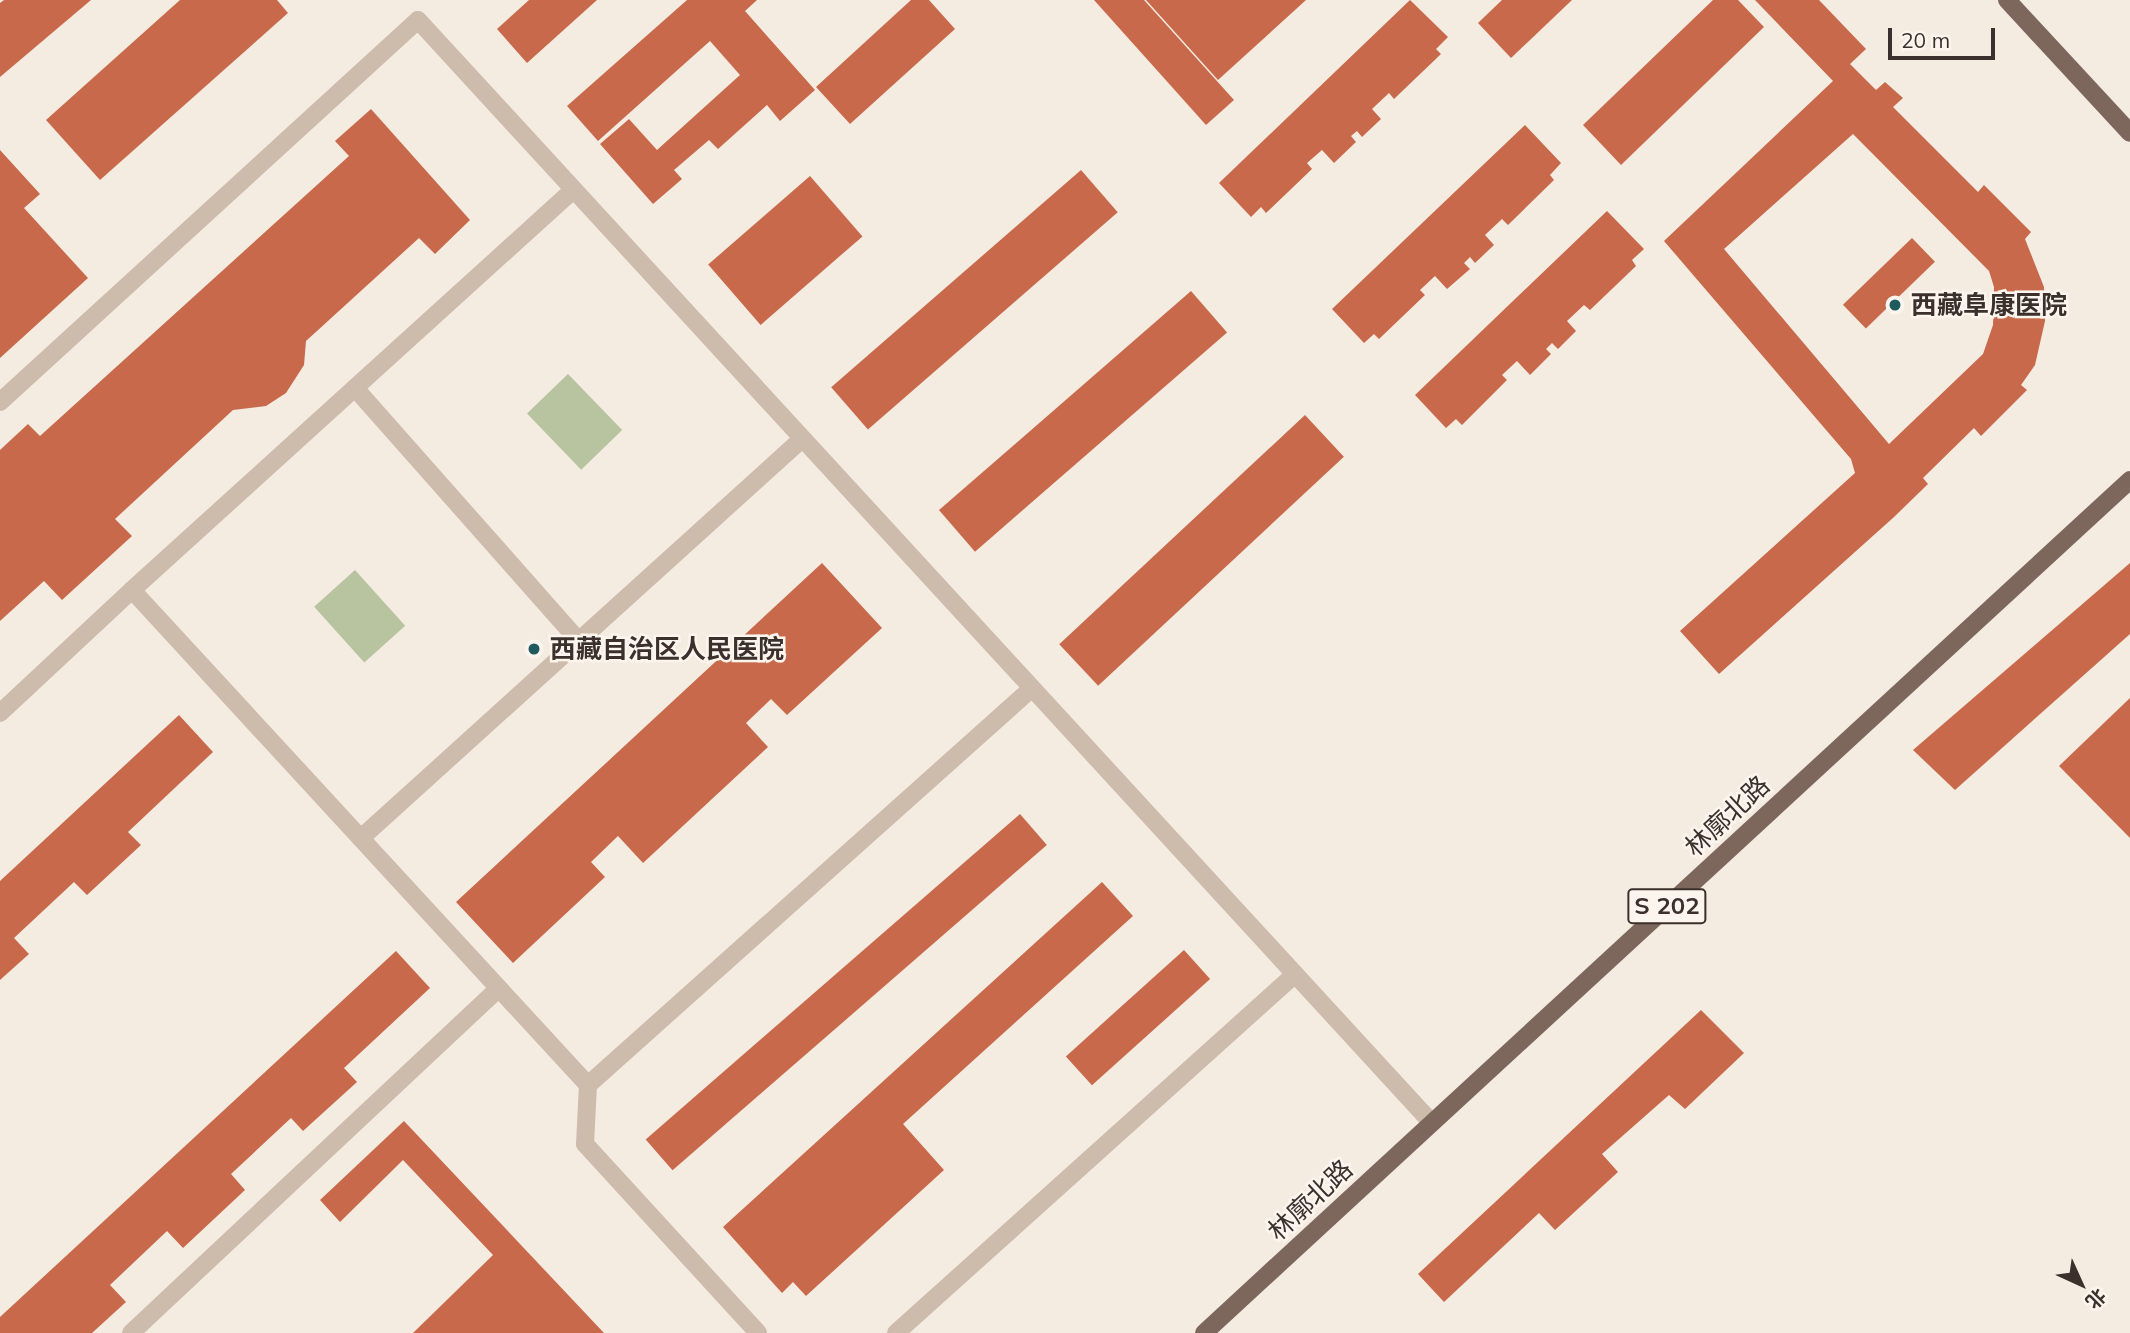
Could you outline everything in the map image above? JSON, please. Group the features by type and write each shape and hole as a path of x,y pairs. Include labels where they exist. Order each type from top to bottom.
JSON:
{"main road":[{"path":"2007,0 2130,133"},
{"name":"林廓北路","path":"1204,1333 2130,480"}],"lane":[{"path":"0,402 418,20 1293,976 1432,1123"},
{"path":"0,713 572,191"},
{"path":"355,388 579,641"},
{"path":"361,838 802,439"},
{"path":"132,590 589,1085"},
{"path":"758,1333 585,1144 589,1085 1031,689"},
{"path":"896,1333 1293,976"},
{"path":"131,1333 499,988"}],"green space":[{"path":"568,374 622,430 581,470 527,414"},
{"path":"355,570 405,626 364,663 314,607"}],"building":[{"path":"4,0 91,0 0,77 0,3"},
{"path":"180,0 277,0 288,13 100,180 46,120"},
{"path":"529,0 597,0 527,63 497,29"},
{"path":"687,0 757,0 745,11 815,90 780,121 767,105 718,149 709,140 674,170 682,179 653,204 600,144 629,119 657,150 740,75 710,41 598,141 567,106"},
{"path":"911,0 929,0 955,29 850,124 816,87"},
{"path":"1094,0 1144,0 1234,100 1206,125"},
{"path":"1146,0 1306,0 1218,80"},
{"path":"1410,0 1448,37 1436,49 1441,54 1394,99 1389,93 1372,109 1381,119 1362,137 1357,131 1351,136 1356,142 1334,163 1322,150 1307,163 1312,169 1266,213 1261,207 1251,217 1219,183"},
{"path":"1502,0 1572,0 1511,58 1478,23"},
{"path":"1713,0 1738,0 1764,27 1621,165 1583,125"},
{"path":"1755,0 1819,0 1866,49 1850,64 1876,90 1885,82 1903,98 1893,107 1978,192 1984,185 2031,232 2025,239 2044,287 2045,321 2035,365 2021,385 2027,390 1981,436 1974,428 1923,478 1928,484 1894,517 1719,674 1680,631 1855,473 1851,459 1664,241 1833,81","holes":["1853,134 1989,271 1994,287 1993,325 1983,354 1889,444 1724,249"]},
{"path":"371,109 470,220 435,254 419,238 306,341 304,365 286,393 266,406 233,410 115,519 132,536 62,600 44,581 0,621 0,450 28,424 40,436 349,156 335,141"},
{"path":"1525,125 1561,163 1550,175 1554,180 1508,225 1502,219 1485,235 1494,245 1475,263 1470,257 1464,263 1470,269 1447,289 1435,276 1420,290 1425,295 1379,339 1374,334 1364,343 1332,309"},
{"path":"0,150 40,194 24,208 88,278 0,358"},
{"path":"1081,170 1118,212 868,429 831,387"},
{"path":"810,176 862,236 761,325 708,265"},
{"path":"1607,211 1644,249 1632,260 1636,266 1590,310 1584,305 1567,321 1576,331 1558,349 1552,343 1546,349 1551,354 1530,375 1517,361 1502,375 1507,380 1462,425 1456,419 1446,428 1415,395"},
{"path":"1912,238 1935,262 1866,328 1843,305"},
{"path":"1191,291 1227,333 975,552 939,510"},
{"path":"1305,415 1344,457 1098,686 1059,644"},
{"path":"822,563 882,628 787,715 771,699 746,723 768,747 643,863 618,836 591,862 605,877 513,963 456,902"},
{"path":"2130,563 2130,634 1955,790 1913,750"},
{"path":"2130,698 2130,838 2059,766"},
{"path":"179,715 213,752 128,832 141,845 87,895 74,882 14,938 29,954 0,980 0,881"},
{"path":"1020,814 1047,845 673,1170 646,1139"},
{"path":"1102,882 1133,916 903,1124 944,1170 806,1296 793,1282 782,1293 723,1227"},
{"path":"1184,950 1210,979 1092,1085 1066,1056"},
{"path":"396,951 430,988 344,1068 357,1082 303,1131 291,1118 231,1174 245,1190 183,1248 167,1231 110,1285 126,1302 92,1333 0,1333 0,1317"},
{"path":"1701,1010 1744,1053 1685,1109 1669,1095 1602,1154 1618,1172 1555,1230 1539,1213 1444,1302 1418,1274"},
{"path":"404,1121 604,1333 413,1333 493,1255 403,1160 340,1222 320,1200"}],"place":[{"name":"西藏阜康医院","path":"1895,305"},
{"name":"西藏自治区人民医院","path":"534,649"}]}
